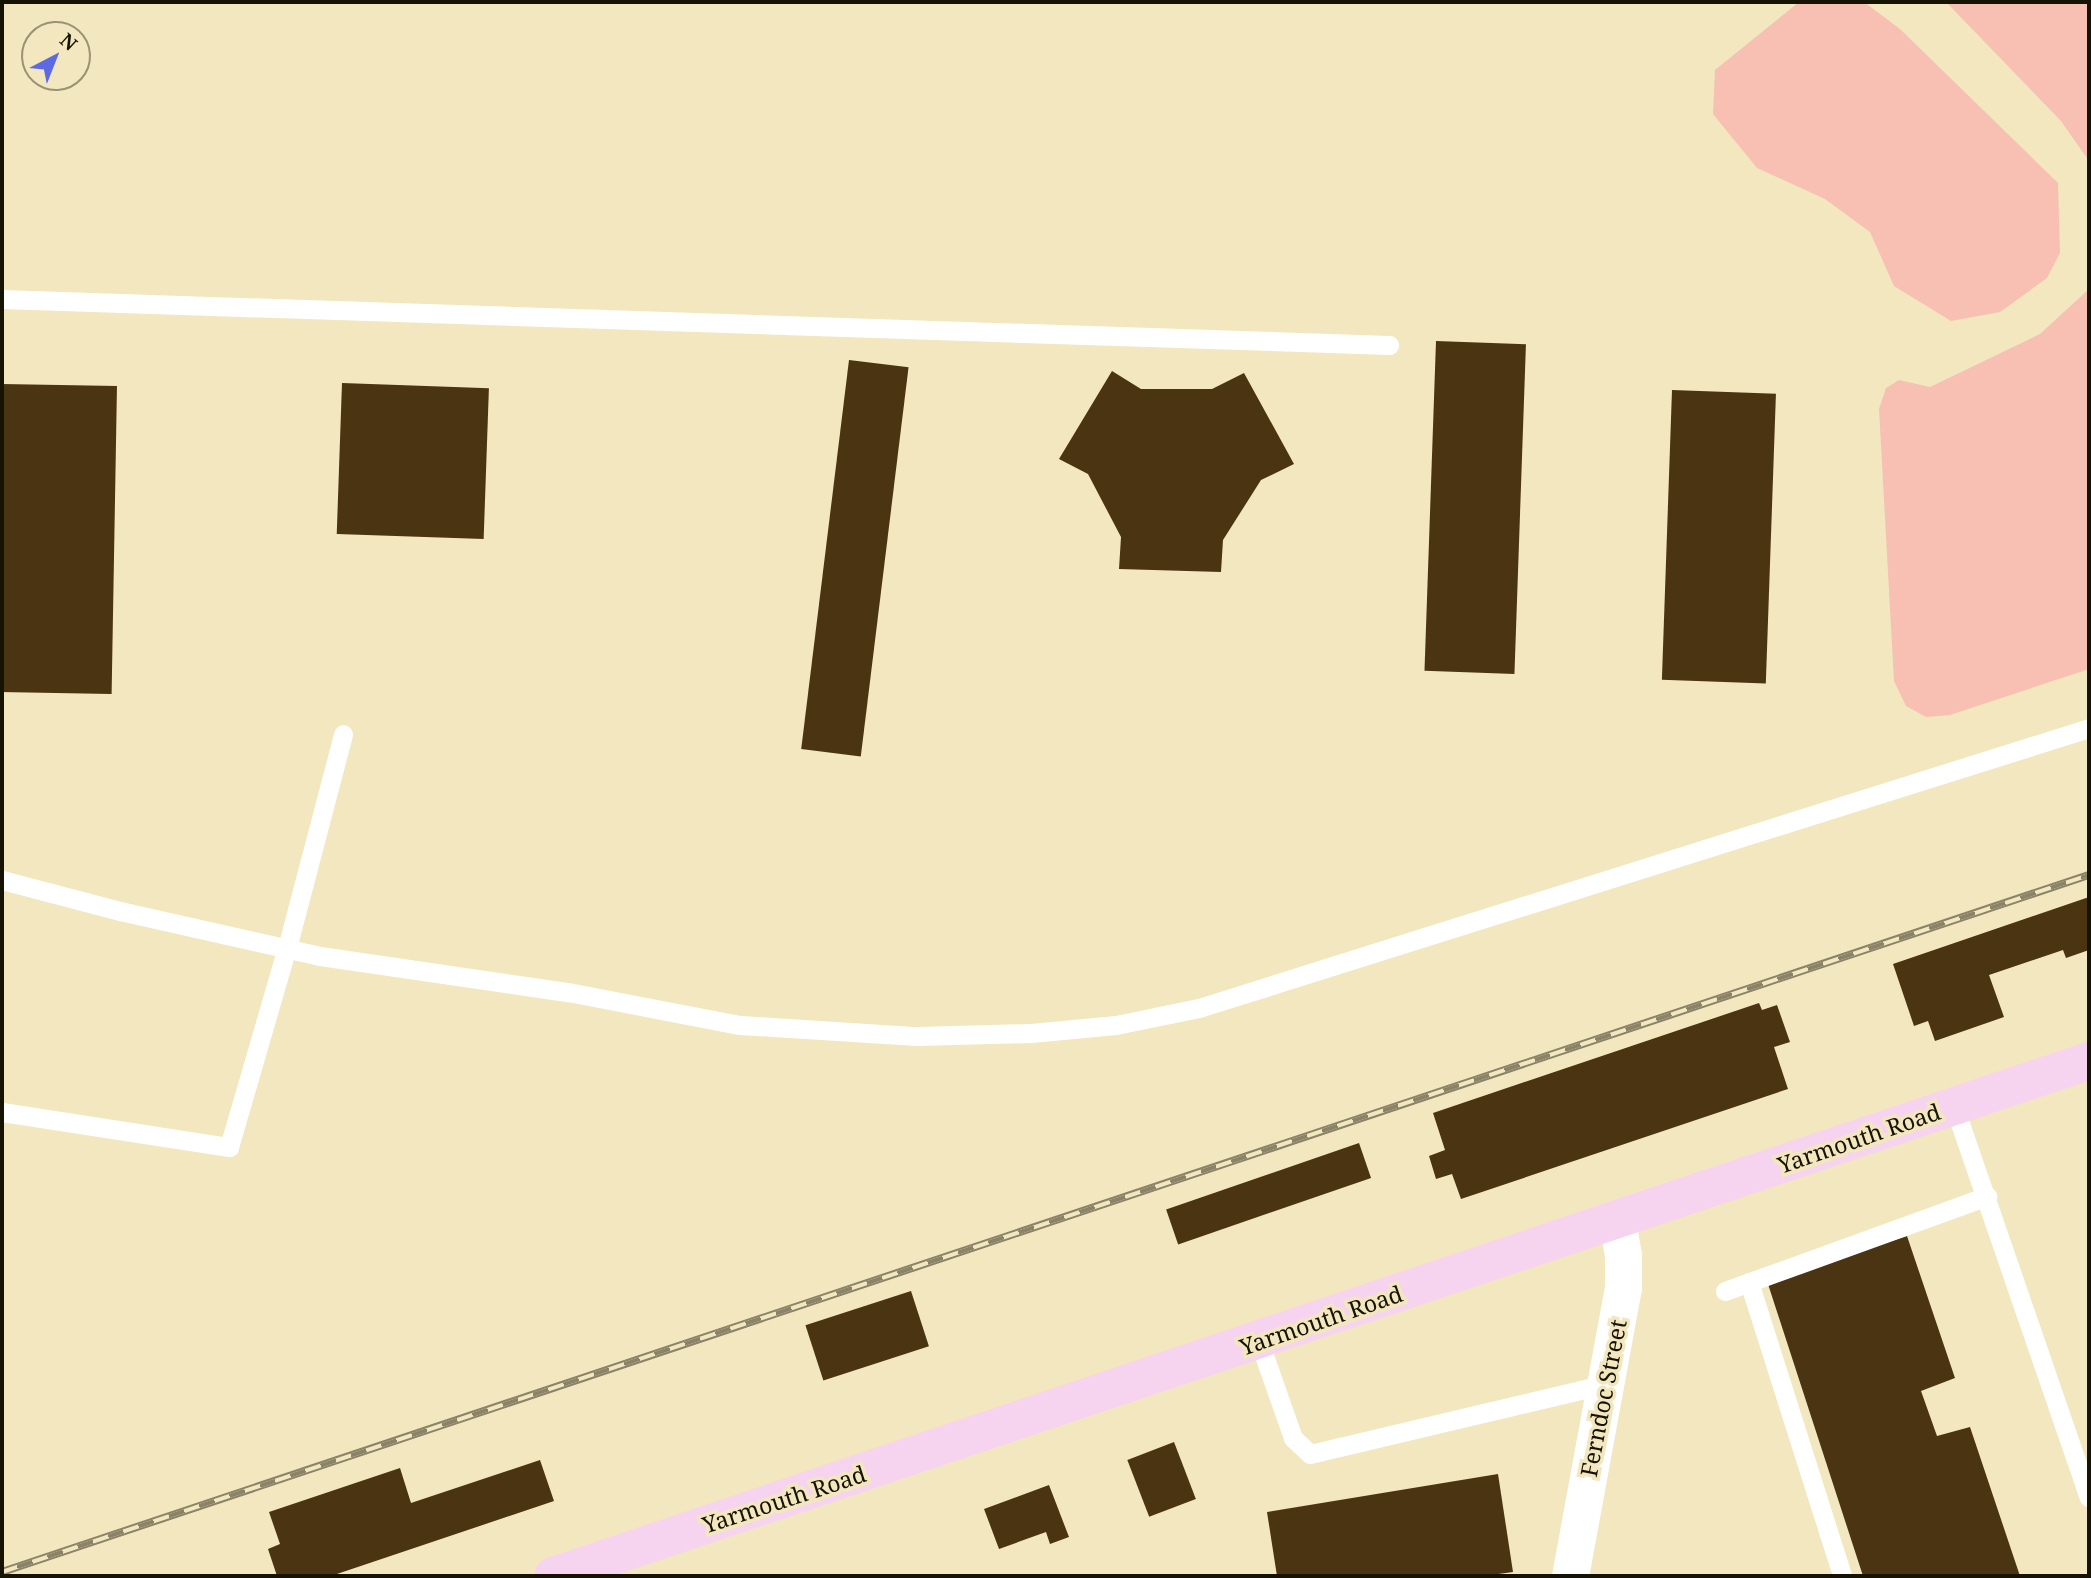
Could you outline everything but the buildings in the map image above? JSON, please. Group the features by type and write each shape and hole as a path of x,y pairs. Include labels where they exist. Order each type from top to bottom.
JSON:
{"main road":[{"name":"Yarmouth Road","path":"553,1576 2089,1061"}],"street":[{"name":"Ferndoc Street","path":"1570,1576 1623,1288 1623,1255 1617,1220"}],"lane":[{"path":"2,299 1389,345"},
{"path":"2,880 120,911 287,948 568,992 740,1026 917,1036 1031,1033 1116,1025 1199,1008 2089,728"},
{"path":"2,1112 229,1147 287,948 343,734"},
{"path":"1954,1106 2089,1497"},
{"path":"1724,1291 1987,1196"},
{"path":"1749,1282 1842,1576"},
{"path":"1259,1341 1293,1438 1310,1454 1606,1384"}],"shaded area":[{"path":"1799,2 1864,2 1900,29 2058,183 2060,253 2047,278 2000,312 1951,321 1894,286 1870,232 1825,199 1757,168 1713,114 1715,70"},
{"path":"1946,2 2089,2 2089,161 2061,121"},
{"path":"2089,289 2089,669 1950,715 1926,717 1906,706 1894,681 1879,409 1886,388 1899,380 1930,387 2040,334"}],"railway":[{"path":"2,1572 2089,875"}]}
